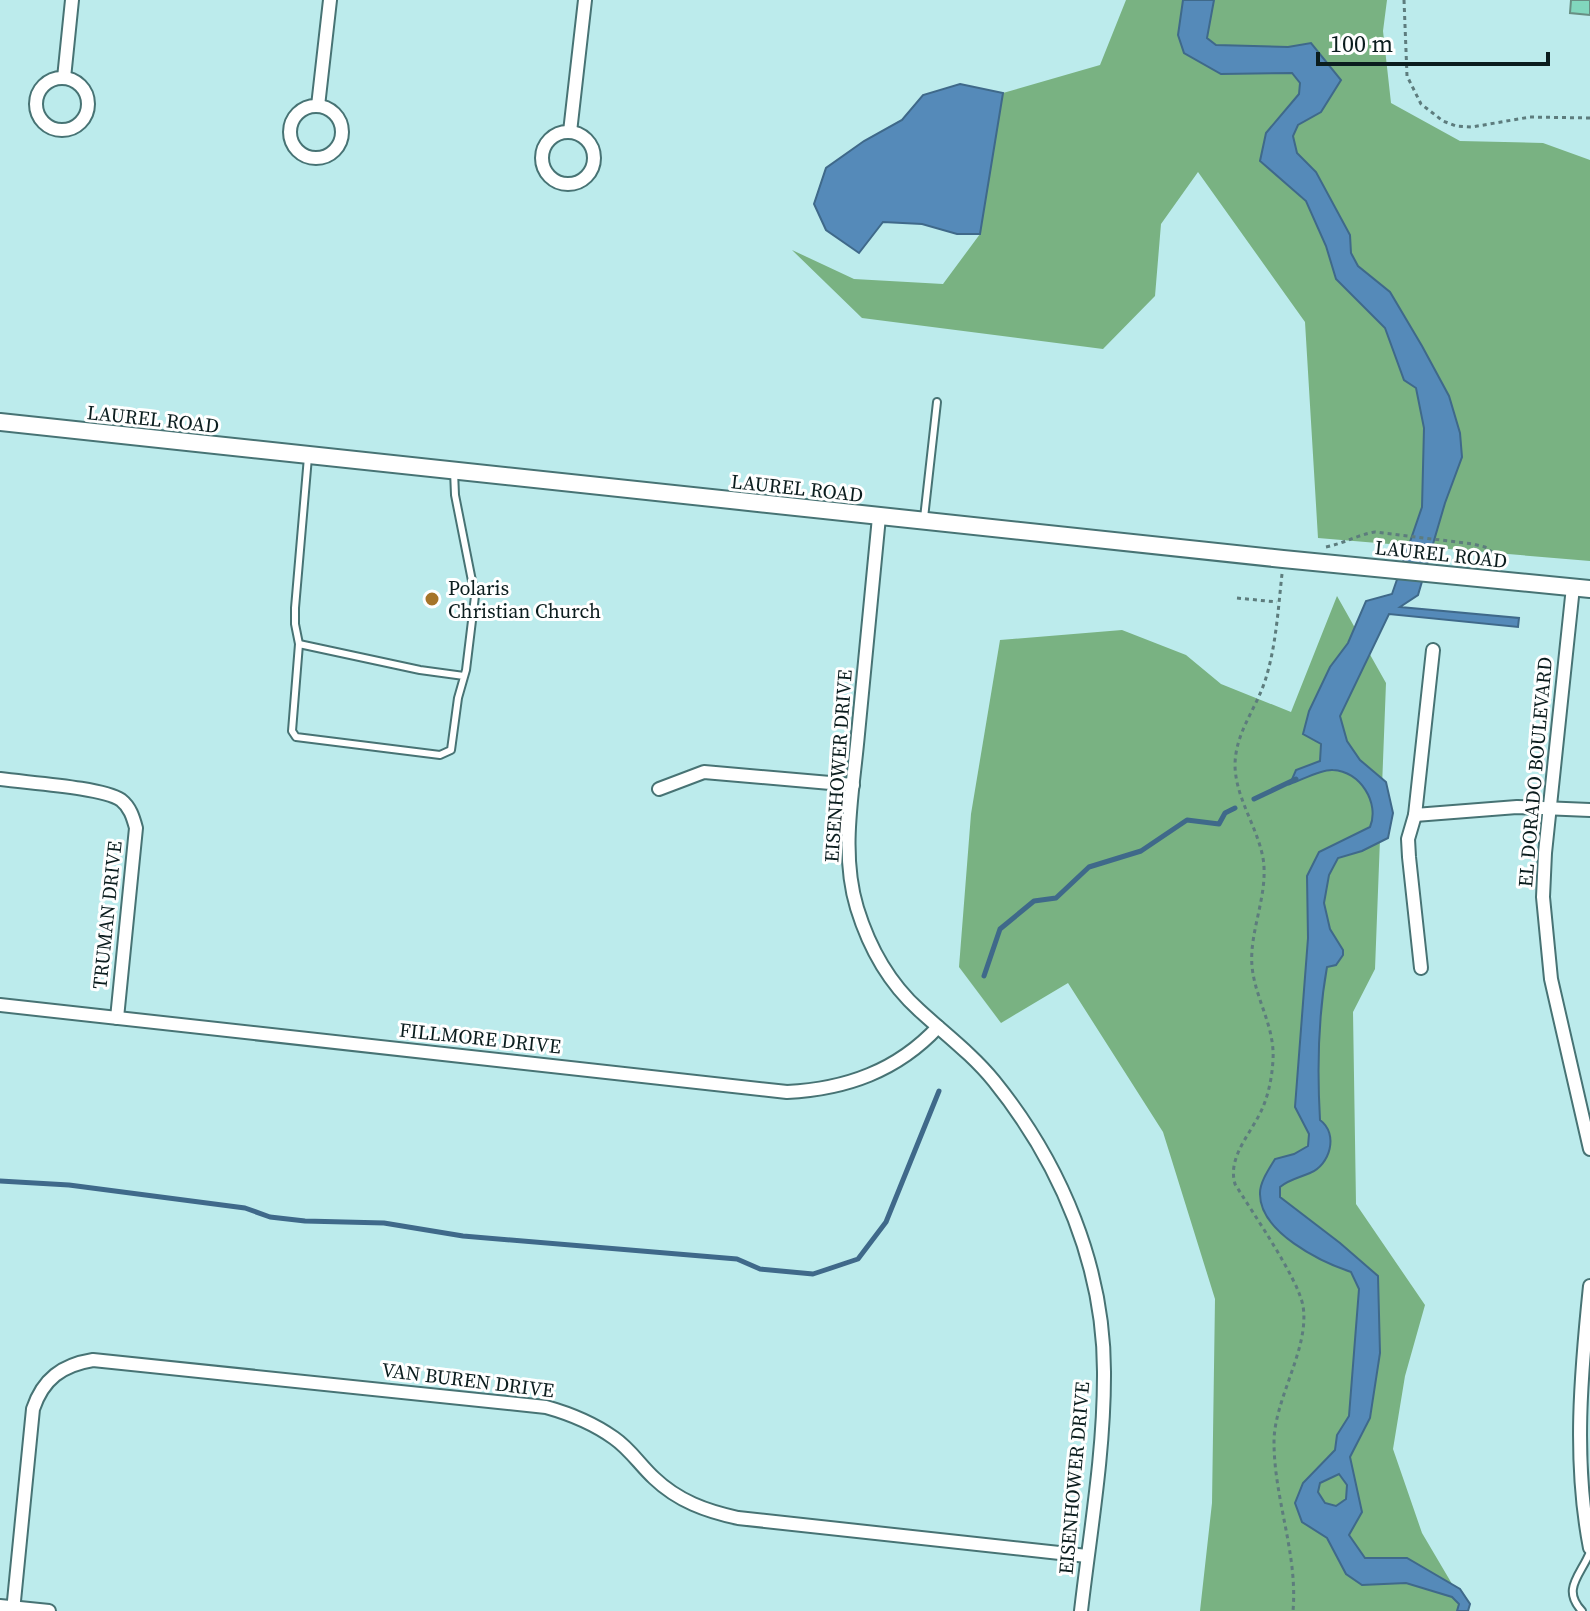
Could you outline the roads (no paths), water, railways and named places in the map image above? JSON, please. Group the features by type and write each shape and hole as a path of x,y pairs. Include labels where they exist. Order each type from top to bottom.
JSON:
{"street":[{"path":"64,78 72,0"},
{"path":"318,106 330,0"},
{"path":"570,132 585,0"},
{"path":"64,78 81,86 86,93 88,110 78,125 60,131 39,118 36,102 42,87 64,78"},
{"path":"318,106 334,113 342,129 332,152 316,158 300,152 291,138 290,130 292,122 302,110 318,106"},
{"path":"570,132 586,138 595,161 588,176 573,184 564,184 556,182 544,169 543,151 553,136 570,132"},
{"name":"LAUREL ROAD","path":"0,422 879,517 1590,589"},
{"name":"EISENHOWER DRIVE","path":"879,517 848,850 856,905 866,935 899,989 991,1077 1038,1143 1057,1178 1086,1253 1100,1319 1104,1373 1103,1413 1081,1611"},
{"name":"EL DORADO BOULEVARD","path":"1573,587 1543,882 1545,938 1551,979 1586,1110 1590,1149"},
{"path":"1421,968 1408,839 1415,815 1433,650"},
{"path":"659,789 704,772 853,785"},
{"name":"TRUMAN DRIVE","path":"0,779 109,794 127,806 133,815 136,828 117,1018"},
{"path":"1415,815 1517,807 1590,810"},
{"name":"FILLMORE DRIVE","path":"0,1005 787,1092 826,1089 861,1079 909,1053 938,1027"},
{"path":"1590,1286 1582,1368 1580,1435 1590,1550"},
{"name":"VAN BUREN DRIVE","path":"9,1608 33,1409 38,1394 49,1378 69,1366 93,1360 546,1407 596,1426 617,1440 672,1493 713,1513 1087,1556"},
{"path":"9,1608 49,1611"}],"lane":[{"path":"924,521 937,402"},
{"path":"309,455 295,608 299,644 292,731 296,737 440,755 451,750 475,596 455,495 454,471"},
{"path":"299,644 420,670 464,676"},
{"path":"1582,1611 1571,1594 1590,1550"}],"water":[{"path":"1183,0 1214,0 1207,38 1216,45 1288,47 1311,43 1341,80 1321,112 1298,125 1293,136 1297,153 1316,172 1350,235 1351,253 1358,266 1390,292 1422,346 1449,396 1460,433 1462,457 1418,595 1400,607 1519,618 1518,627 1389,614 1340,716 1347,741 1360,760 1386,782 1393,813 1388,838 1362,851 1338,858 1329,875 1324,903 1330,929 1343,950 1336,965 1327,967 1320,1024 1320,1120 1329,1133 1330,1149 1317,1169 1280,1187 1280,1197 1378,1276 1380,1353 1370,1418 1350,1457 1362,1512 1349,1535 1365,1558 1407,1558 1460,1589 1470,1604 1468,1611 1457,1611 1459,1604 1452,1597 1406,1583 1362,1585 1346,1574 1327,1538 1302,1522 1295,1503 1303,1483 1335,1450 1337,1435 1349,1416 1359,1289 1351,1272 1309,1253 1280,1232 1262,1207 1260,1193 1263,1180 1275,1159 1308,1146 1309,1134 1295,1107 1308,938 1307,876 1319,852 1370,827 1372,818 1370,799 1365,790 1352,776 1343,772 1323,771 1290,784 1296,770 1320,761 1321,744 1303,734 1309,711 1330,667 1348,643 1366,601 1392,594 1422,507 1424,428 1416,388 1404,380 1385,328 1336,279 1326,246 1306,201 1260,161 1266,133 1299,94 1300,83 1292,73 1221,74 1184,53 1178,35","holes":["1339,1474 1347,1485 1346,1499 1336,1506 1325,1503 1318,1492 1320,1483"]},
{"path":"960,84 1003,93 980,234 957,234 922,224 883,222 859,253 826,230 814,204 826,168 864,141 902,120 923,95"}],"waterway":[{"path":"1254,799 1296,779"},
{"path":"984,976 1000,929 1034,901 1056,898 1089,867 1141,851 1187,820 1219,824 1225,813 1235,808"},
{"path":"0,1181 69,1185 245,1208 270,1217 305,1221 384,1223 463,1236 737,1259 760,1269 813,1274 858,1259 886,1222 939,1091"}],"place":[{"name":"Polaris Christian Church","path":"432,599"}]}
